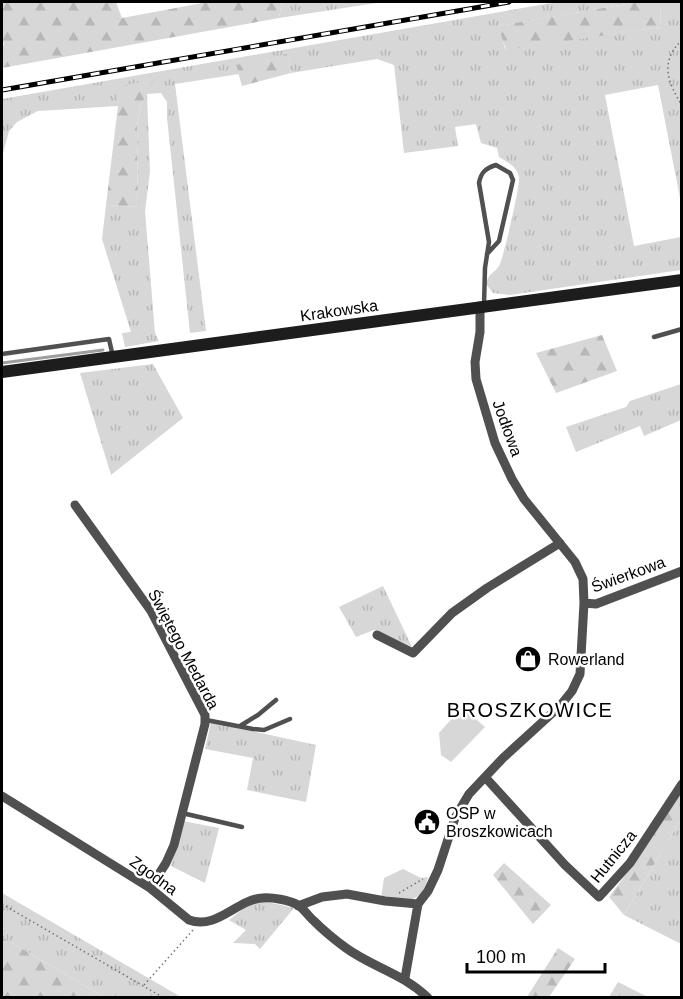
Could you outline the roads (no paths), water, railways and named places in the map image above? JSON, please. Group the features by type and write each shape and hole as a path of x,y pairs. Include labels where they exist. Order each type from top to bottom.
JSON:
{"street":[{"name":"Krakowska","path":"2,372 681,280"},
{"name":"Jodłowa","path":"418,904 428,891 438,870 455,818 469,794 503,758 560,706 573,691 580,674 584,603 582,579 575,562 524,499 512,479 493,436 476,379 475,362 482,306"},
{"name":"Świętego Medarda","path":"75,505 151,611 205,714 170,854 150,888"},
{"path":"376,635 413,653 452,613 487,588 560,543"},
{"name":"Świerkowa","path":"584,603 597,604 681,571"},
{"name":"Hutnicza","path":"485,777 566,865 599,897 630,863 681,784"},
{"name":"Zgodna","path":"2,796 150,888 189,920 200,923 208,922 255,899 264,897 298,906"},
{"path":"405,978 418,904 347,894 322,897 298,906 345,948 405,978 428,998"}],"lane":[{"path":"482,306 485,268 487,254 489,242 479,183 480,175 487,168 496,165 510,173 513,180 499,241 487,254"},
{"path":"654,337 681,329"},
{"path":"2,354 109,339 113,358"},
{"path":"240,726 276,700"},
{"path":"205,720 264,730 290,719"},
{"path":"182,813 242,827"}],"waterway":[{"path":"2,363 103,350"}],"railway":[{"path":"2,90 509,2"}],"place":[{"name":"Rowerland","path":"528,659"},
{"name":"OSP w Broszkowicach","path":"427,822"}],"district":[{"name":"BROSZKOWICE","path":"530,710"}]}
